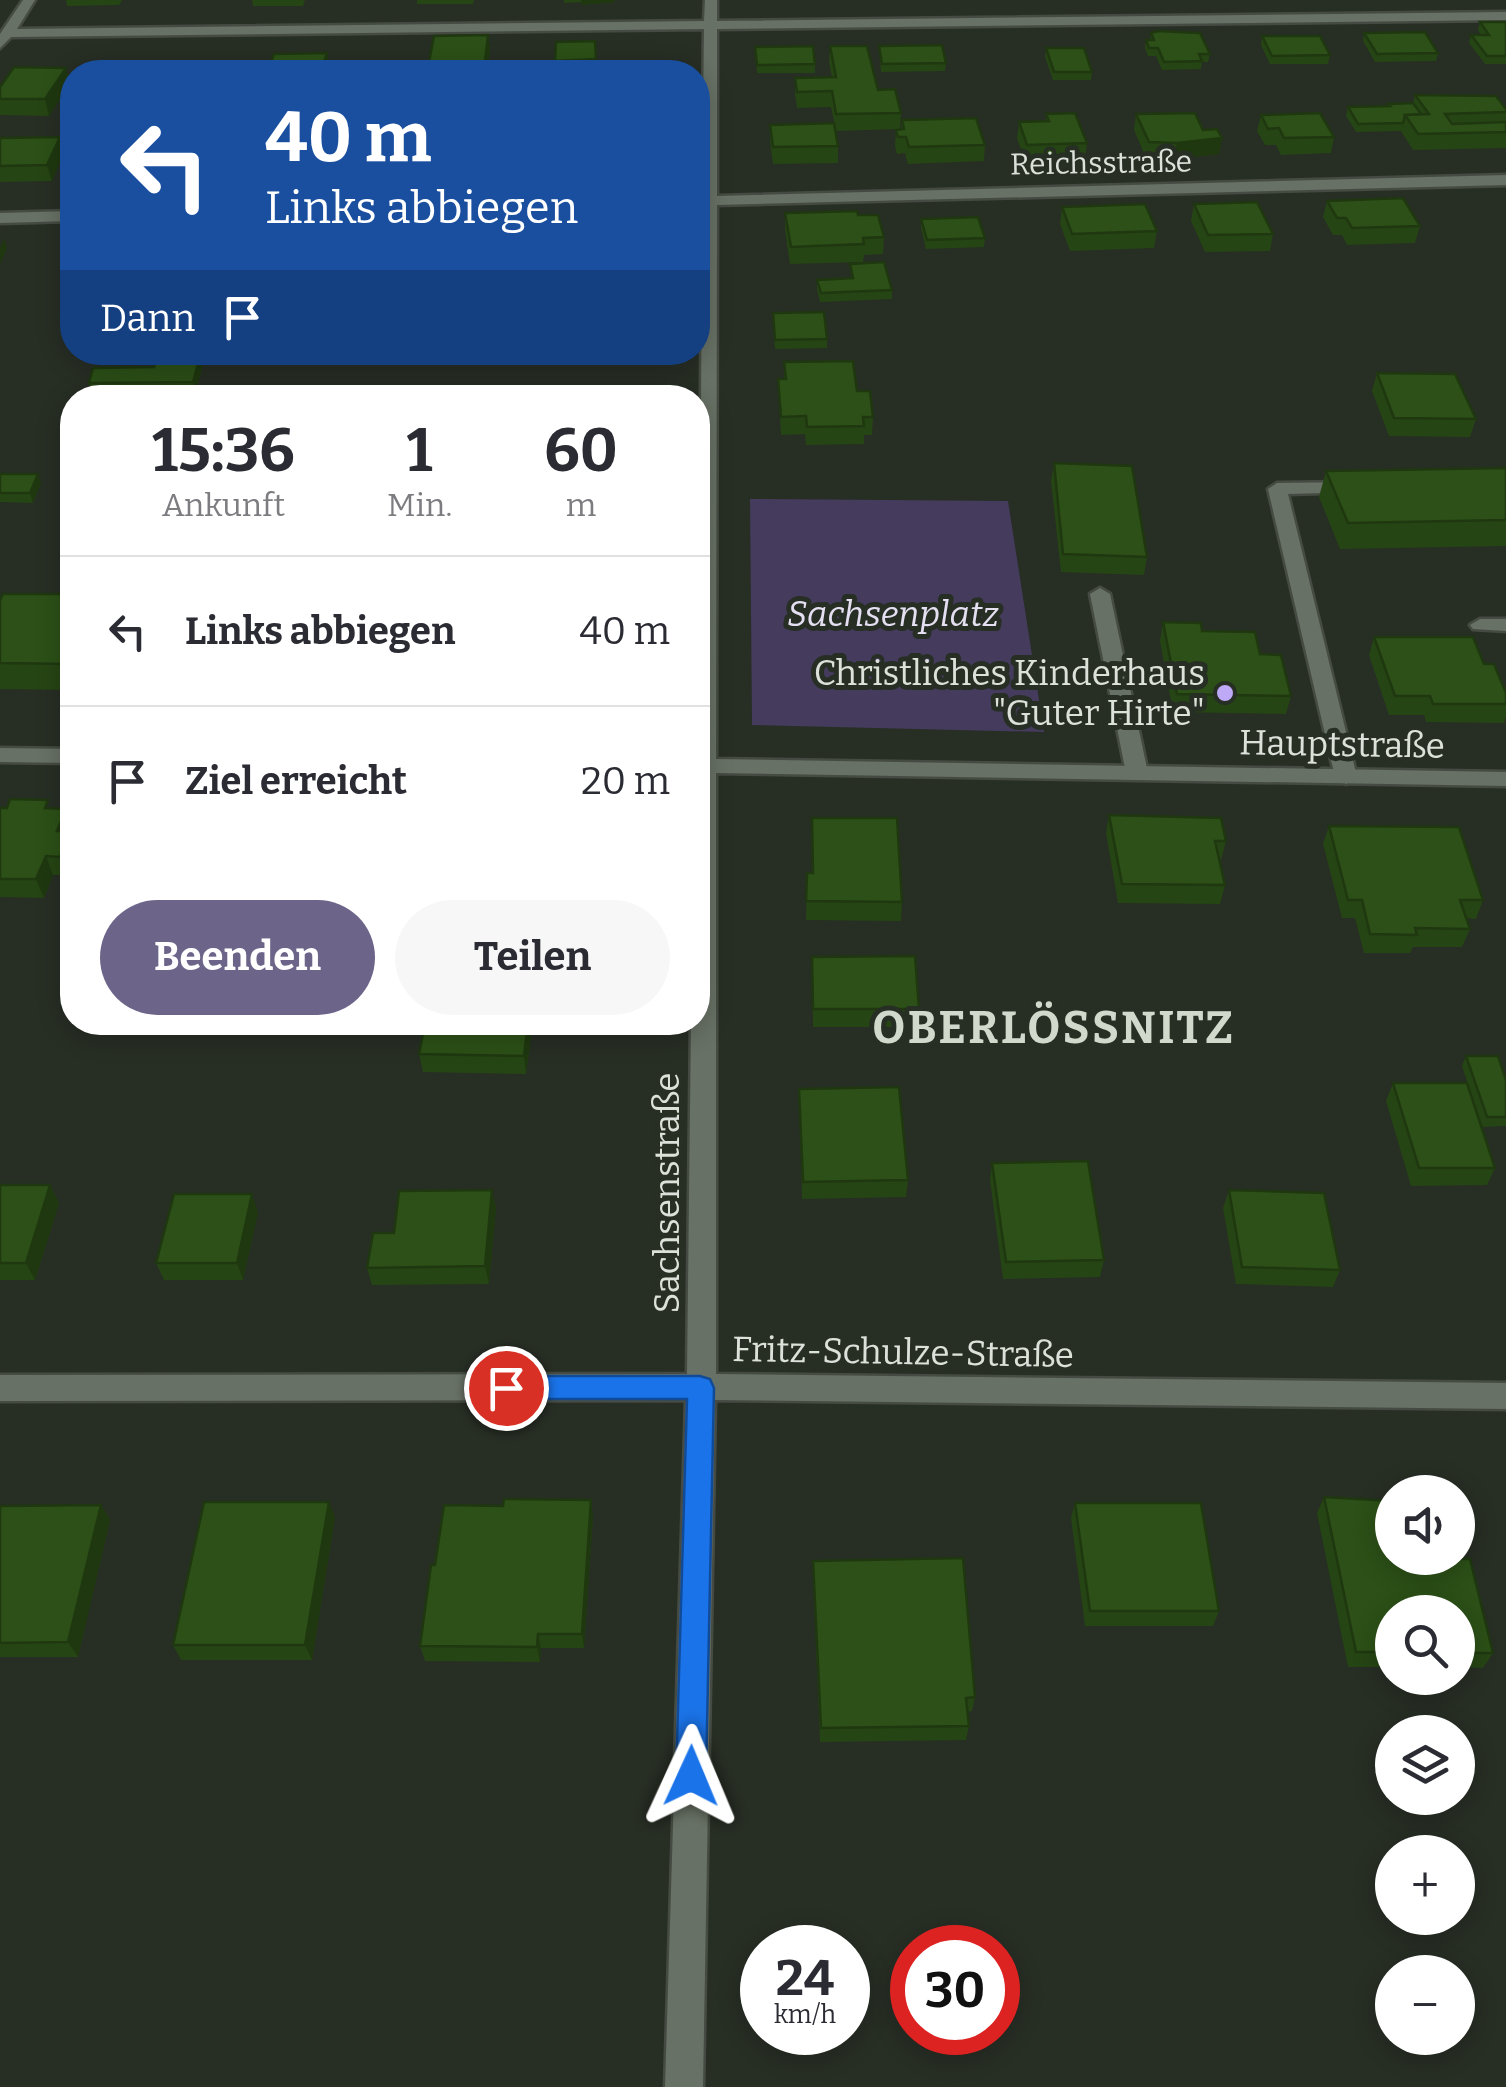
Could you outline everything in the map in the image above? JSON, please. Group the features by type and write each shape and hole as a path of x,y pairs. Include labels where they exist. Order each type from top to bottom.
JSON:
{"street":[{"path":"4,39 29,0"},
{"path":"4,39 711,13 1506,16"},
{"name":"Sachsenstraße","path":"709,60 711,13"},
{"name":"Reichsstraße","path":"710,201 1506,180"},
{"path":"0,218 60,216"},
{"path":"1346,777 1278,489 1372,488"},
{"path":"1100,594 1136,774"},
{"path":"1480,625 1506,624"},
{"path":"0,755 60,756"},
{"name":"Hauptstraße","path":"710,766 1506,780"},
{"name":"Sachsenstraße","path":"684,2087 700,1388 701,1035"},
{"name":"Fritz-Schulze-Straße","path":"0,1388 700,1388 1506,1396"}],"green space":[{"name":"Sachsenplatz","path":"750,499 1008,501 1044,732 752,725"}],"building":[{"path":"1480,22 1506,22 1506,56 1487,56 1471,35 1489,35"},
{"path":"1425,32 1438,53 1377,54 1364,33"},
{"path":"1151,33 1200,33 1210,54 1199,54 1202,61 1164,62 1158,48 1149,48 1146,40 1154,40"},
{"path":"488,35 485,60 429,60 434,36"},
{"path":"1262,36 1320,36 1330,55 1272,56"},
{"path":"595,41 596,59 555,60 556,42"},
{"path":"942,45 946,63 882,64 879,46"},
{"path":"813,46 815,64 757,65 755,47"},
{"path":"830,46 867,46 878,90 895,89 901,113 836,114 832,91 797,92 795,78 836,77"},
{"path":"1046,48 1084,48 1092,72 1054,72"},
{"path":"327,53 325,60 272,60 274,54"},
{"path":"14,67 60,68 60,77 45,99 0,99 0,87"},
{"path":"1415,95 1496,96 1506,112 1445,114 1452,124 1506,122 1506,132 1418,134 1405,115 1429,114"},
{"path":"1413,103 1421,114 1405,115 1403,123 1358,124 1348,107 1390,106"},
{"path":"1075,113 1087,143 1027,145 1019,122 1049,121 1046,114"},
{"path":"1195,113 1203,130 1217,129 1222,138 1149,142 1136,114"},
{"path":"1320,113 1334,137 1284,138 1279,128 1268,129 1261,115"},
{"path":"976,118 985,145 909,147 906,137 898,137 896,130 904,129 902,120"},
{"path":"834,123 838,146 773,147 770,125"},
{"path":"60,137 47,165 0,166 0,138"},
{"path":"1403,198 1420,226 1352,228 1346,218 1337,218 1327,201"},
{"path":"1257,202 1273,234 1208,235 1194,204"},
{"path":"1145,204 1157,231 1072,234 1062,207"},
{"path":"857,211 858,215 878,215 884,237 863,238 864,244 791,247 785,213"},
{"path":"978,217 985,238 927,240 921,219"},
{"path":"884,262 892,290 821,293 817,280 853,278 850,264"},
{"path":"824,312 827,339 775,340 773,313"},
{"path":"853,361 857,391 870,391 873,417 863,417 864,426 807,427 806,416 781,417 778,379 786,379 784,362"},
{"path":"198,365 193,382 89,383 93,368"},
{"path":"1377,373 1455,374 1476,419 1394,418"},
{"path":"1054,463 1132,466 1147,557 1063,554"},
{"path":"1506,468 1506,520 1348,523 1326,471"},
{"path":"0,474 38,474 30,493 0,493"},
{"path":"3,594 60,594 60,664 0,663"},
{"name":"Christliches Kinderhaus \"Guter Hirte\"","path":"1163,622 1201,623 1202,631 1255,632 1260,654 1281,655 1291,696 1177,694"},
{"path":"1374,637 1473,637 1484,664 1494,664 1506,693 1506,704 1433,704 1430,696 1395,696"},
{"path":"10,799 48,800 45,808 60,809 60,857 46,856 36,879 0,879 0,808 7,808"},
{"path":"1109,815 1221,818 1226,841 1215,841 1225,885 1122,884"},
{"path":"812,818 897,818 902,902 806,901 807,873 813,873"},
{"path":"1329,826 1459,827 1483,900 1460,900 1470,929 1415,928 1417,935 1370,934 1362,900 1348,900"},
{"path":"915,956 919,1009 813,1009 812,957"},
{"path":"423,1035 526,1035 524,1056 419,1054"},
{"path":"1466,1056 1498,1056 1506,1080 1506,1117 1487,1117"},
{"path":"1393,1083 1467,1083 1495,1168 1419,1168"},
{"path":"899,1087 908,1180 803,1182 799,1089"},
{"path":"1088,1161 1104,1260 1006,1262 992,1163"},
{"path":"0,1185 50,1185 26,1263 0,1263"},
{"path":"492,1190 485,1266 367,1268 373,1233 394,1233 399,1191"},
{"path":"1229,1190 1324,1193 1340,1270 1242,1267"},
{"path":"174,1194 252,1194 237,1263 156,1263"},
{"path":"1324,1497 1375,1500 1375,1575 1474,1575 1493,1653 1475,1653 1475,1595 1375,1595 1375,1652 1356,1652"},
{"path":"504,1499 591,1500 582,1634 538,1634 537,1647 420,1646 444,1505 503,1506"},
{"path":"204,1502 329,1502 305,1645 173,1645"},
{"path":"1075,1503 1201,1503 1219,1611 1090,1611"},
{"path":"101,1505 68,1642 0,1643 0,1506"},
{"path":"963,1558 975,1697 966,1698 969,1726 821,1728 813,1561"}],"place":[{"name":"Christliches Kinderhaus \"Guter Hirte\"","path":"1225,693"}],"district":[{"name":"OBERLÖSSNITZ","path":"1054,1027"}],"route":[{"path":"506,1388 700,1388 691,1776"}]}
